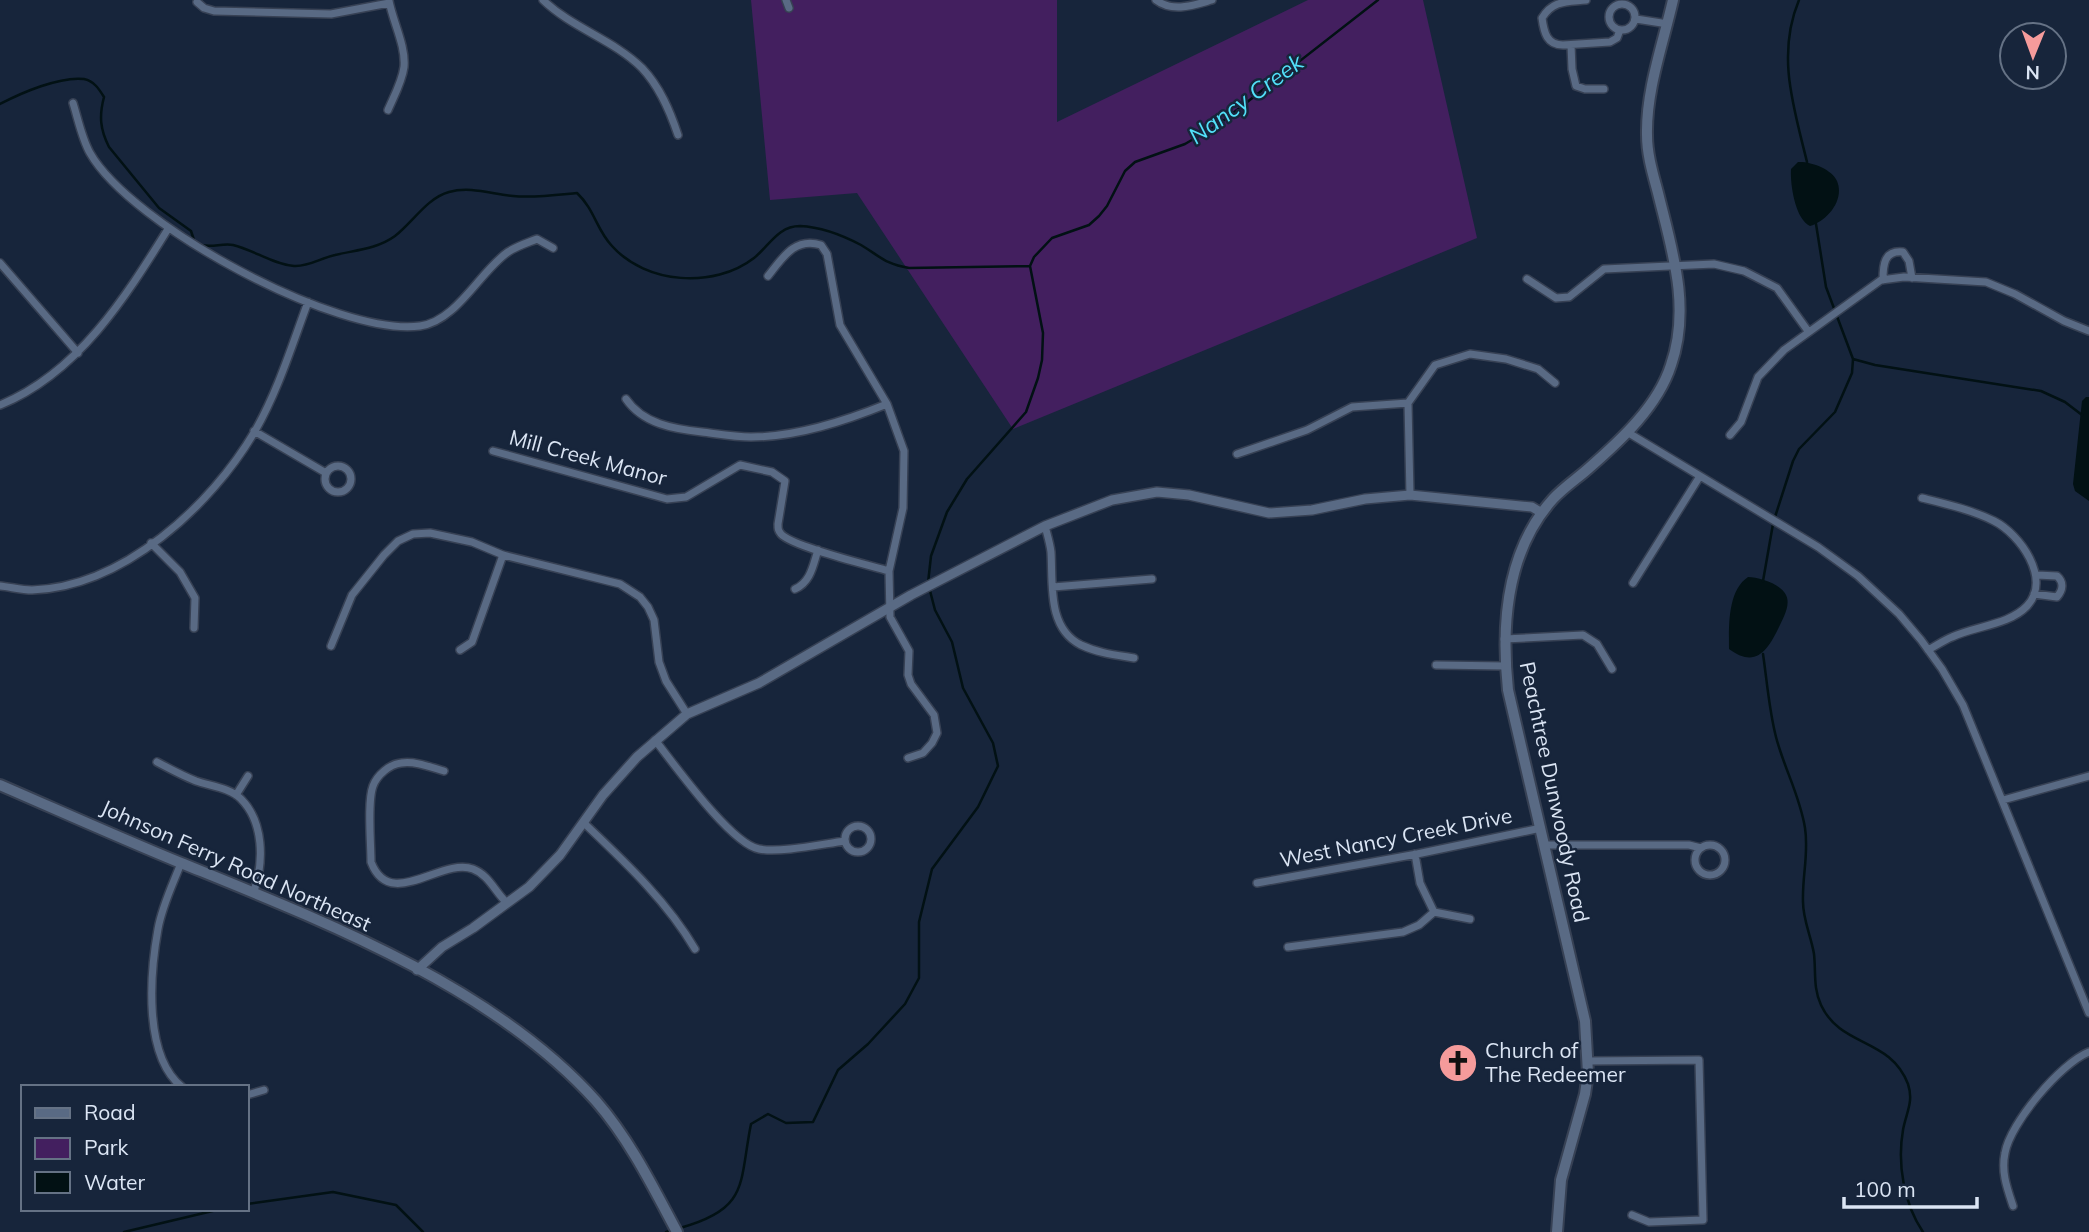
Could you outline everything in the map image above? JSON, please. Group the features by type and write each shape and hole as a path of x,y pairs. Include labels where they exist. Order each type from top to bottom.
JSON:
{"main road":[{"name":"Peachtree Dunwoody Road","path":"1557,1232 1561,1181 1585,1094 1588,1061 1585,1021 1508,690 1503,639 1516,566 1542,513 1554,498 1628,432 1660,390 1678,342 1680,297 1676,265 1649,156 1647,135 1652,88 1673,0"},
{"name":"Johnson Ferry Road Northeast","path":"0,785 299,911 417,970 505,1020 596,1101 634,1154 677,1232"}],"street":[{"path":"543,0 640,66 661,93 678,135"},
{"path":"786,0 789,8"},
{"path":"1156,0 1165,6 1178,8 1212,0"},
{"path":"1586,0 1555,4 1542,18 1544,32 1550,41 1556,45 1610,42 1617,37 1620,30"},
{"path":"1607,0 1616,6"},
{"path":"197,2 214,11 304,15 331,14 389,1 403,50 404,66 401,81 388,110"},
{"path":"1621,4 1632,8 1636,19 1631,27 1620,30 1614,27 1609,19 1610,12 1621,4"},
{"path":"1636,19 1668,24"},
{"path":"1571,45 1576,86 1604,89"},
{"path":"73,103 90,153 123,193 168,229 237,270 308,302 368,321 396,326 422,326 446,315 506,253 537,239 553,248"},
{"path":"0,405 29,390 78,353 134,283 168,229"},
{"path":"768,276 795,245 811,242 821,245 827,254 840,325 887,404 904,451 903,508 889,570 890,617 909,651 908,675 911,684 934,715 937,724 937,733 932,743 923,752 908,758"},
{"path":"1883,280 1883,264 1888,256 1897,251 1906,256 1912,278"},
{"path":"0,263 78,353"},
{"path":"1527,279 1556,298 1569,297 1604,269 1714,264 1744,271 1777,288 1808,331"},
{"path":"1730,435 1741,422 1758,377 1784,350 1883,280 1912,278 1986,282 2089,331"},
{"path":"0,586 31,590 93,577 137,556 182,521 221,478 254,431 281,376 308,302"},
{"path":"1410,495 1408,403 1435,365 1470,354 1506,359 1538,369 1555,383"},
{"path":"625,399 634,411 643,417 668,426 751,438 810,429 852,418 887,404"},
{"path":"1237,454 1307,430 1352,407 1408,403"},
{"path":"254,431 326,473"},
{"path":"1628,432 1818,547 1858,576 1899,614 1928,650 1963,705 2089,1013"},
{"name":"Mill Creek Manor","path":"494,451 667,499 687,497 740,465 772,472 785,481 778,530 783,536 818,550 889,570"},
{"path":"1633,583 1700,476"},
{"path":"417,970 442,947 529,887 560,855 603,795 654,740 687,714 759,683 911,595 1045,526 1112,499 1157,492 1189,495 1245,509 1276,513 1410,495 1532,507 1542,513"},
{"path":"1922,498 1968,510 2003,526 2029,556 2037,575 2034,594 2027,606 2016,614 1951,637 1928,650"},
{"path":"1045,526 1058,620 1078,643 1096,651 1134,658"},
{"path":"331,646 352,595 398,541 413,534 430,533 472,542 503,555 621,584 640,597 654,620 659,662 666,681 687,714"},
{"path":"151,543 180,572 195,598 194,628"},
{"path":"795,589 804,585 808,579 818,550"},
{"path":"460,650 472,642 503,555"},
{"path":"2034,594 2057,597 2062,587 2062,581 2057,576 2037,575"},
{"path":"1053,587 1152,579"},
{"path":"1503,639 1583,635 1597,644 1612,669"},
{"path":"1436,665 1505,666"},
{"path":"654,740 722,821 747,845 759,849 776,849 845,841"},
{"path":"157,762 184,776 236,795 247,807 260,837 260,866 254,891"},
{"path":"444,771 418,764 400,763 390,766 379,775 373,786 371,862 374,869 393,883 404,883 464,866 484,875 507,903"},
{"path":"236,795 248,776"},
{"path":"2003,800 2089,776"},
{"path":"584,823 619,856 675,918 695,949"},
{"name":"West Nancy Creek Drive","path":"1257,883 1541,828"},
{"path":"1545,845 1689,845 1701,848 1710,845 1723,852 1725,862 1721,871 1707,874 1699,870 1696,856 1701,848"},
{"path":"1415,854 1420,883 1434,912"},
{"path":"180,1085 167,1072 162,1062 155,1029 153,965 158,927 181,863"},
{"path":"1434,912 1470,919"},
{"path":"1287,947 1403,932 1419,925 1434,912"},
{"path":"2013,1206 2003,1168 2011,1135 2046,1086 2062,1069 2089,1052"},
{"path":"1588,1061 1699,1060 1703,1220 1648,1222 1632,1214"},
{"path":"248,1095 264,1090"}],"green space":[{"path":"751,0 1057,0 1057,122 1308,0 1423,0 1477,238 1013,429 857,193 770,200"}],"water":[{"path":"1798,162 1826,169 1837,181 1839,188 1833,209 1823,220 1810,226 1797,209 1791,183 1791,169"},
{"path":"2089,397 2089,501 2075,491 2073,484 2082,401"},
{"path":"1748,577 1775,584 1786,595 1788,603 1770,643 1754,657 1738,655 1729,649 1733,600 1741,583"}],"waterway":[{"name":"Nancy Creek","path":"680,1228 719,1212 730,1202 742,1178 751,1124 768,1114 786,1123 813,1122 838,1070 868,1044 905,1004 919,978 919,922 932,869 978,807 998,766 993,743 963,688 952,642 935,610 928,583 931,556 947,512 967,479 1026,412 1038,378 1043,333 1030,266 1034,257 1052,238 1089,225 1099,216 1125,171 1135,162 1185,144 1219,124 1378,0"},
{"path":"1799,0 1792,21 1788,61 1793,102 1807,162"},
{"path":"0,104 29,90 64,80 84,79 93,83 104,97 101,122 109,147 159,208 191,231 195,243"},
{"path":"201,245 233,245 278,263 304,265 381,244 395,236 434,199 449,192 465,190 521,197 577,193 588,206 607,240 626,259 661,275 681,278 720,275 738,268 754,258 780,233 800,226 840,235 889,262 909,268 1030,266"},
{"path":"1775,517 1799,449 1835,412 1852,373 1853,359 1826,287 1816,224"},
{"path":"1853,359 1875,365 2041,391 2065,402 2082,415"},
{"path":"1763,581 1773,524"},
{"path":"1763,654 1776,737 1805,828 1803,909 1814,954 1818,999 1830,1019 1840,1029 1890,1058 1908,1084 1910,1102 1901,1143 1902,1170 1911,1209 1923,1232"},
{"name":"Nancy Creek","path":"248,1204 333,1192 396,1205 423,1232"},
{"name":"Nancy Creek","path":"124,1232 213,1211"},
{"name":"Nancy Creek","path":"666,1232 673,1230"}],"place":[{"name":"Church of The Redeemer","path":"1458,1063"}]}
